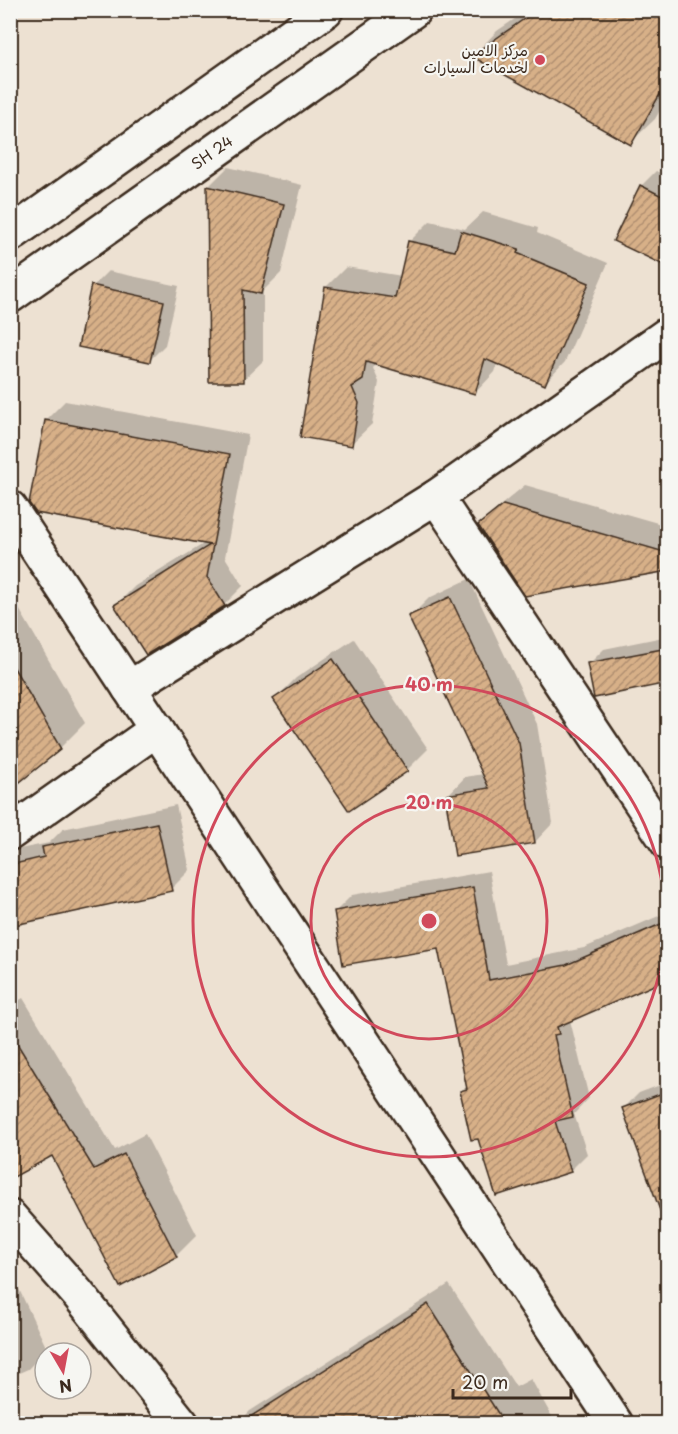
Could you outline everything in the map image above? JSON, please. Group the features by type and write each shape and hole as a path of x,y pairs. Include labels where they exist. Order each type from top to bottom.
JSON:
{"street":[{"path":"10,235 326,10"},
{"name":"SH 24","path":"10,296 414,10"},
{"path":"129,688 436,497 668,334"},
{"path":"436,497 662,822"},
{"path":"10,508 616,1424"},
{"path":"10,833 157,729"},
{"path":"10,1217 78,1294 182,1424"}],"building":[{"path":"537,10 668,10 668,80 631,145 471,56"},
{"path":"640,185 668,199 668,267 613,241"},
{"path":"207,186 284,204 261,294 243,290 244,382 209,382"},
{"path":"461,231 519,249 517,253 589,283 545,385 485,359 475,394 366,362 363,380 352,387 359,403 352,446 300,437 325,287 395,298 408,241 455,251"},
{"path":"91,285 164,301 150,362 78,347"},
{"path":"45,420 230,454 207,577 225,606 146,655 114,605 210,545 36,513 29,503"},
{"path":"503,505 668,553 668,571 525,596 478,525"},
{"path":"450,597 519,743 535,843 455,856 445,795 489,788 408,616"},
{"path":"668,648 668,683 594,698 587,663"},
{"path":"333,659 408,771 349,811 273,699"},
{"path":"10,661 61,749 10,790"},
{"path":"157,823 172,891 10,926 10,865 44,857 42,847"},
{"path":"473,887 489,980 566,965 668,921 668,979 557,1027 559,1034 554,1035 573,1117 555,1121 571,1172 496,1196 478,1139 471,1140 460,1091 467,1089 438,949 343,965 334,911"},
{"path":"10,1032 94,1169 124,1154 177,1257 120,1287 52,1156 10,1179"},
{"path":"668,1091 668,1220 664,1221 622,1108"},
{"path":"428,1304 505,1424 239,1424"}],"place":[{"name":"مركز الامين لخدمات السيارات","path":"540,60"}]}
